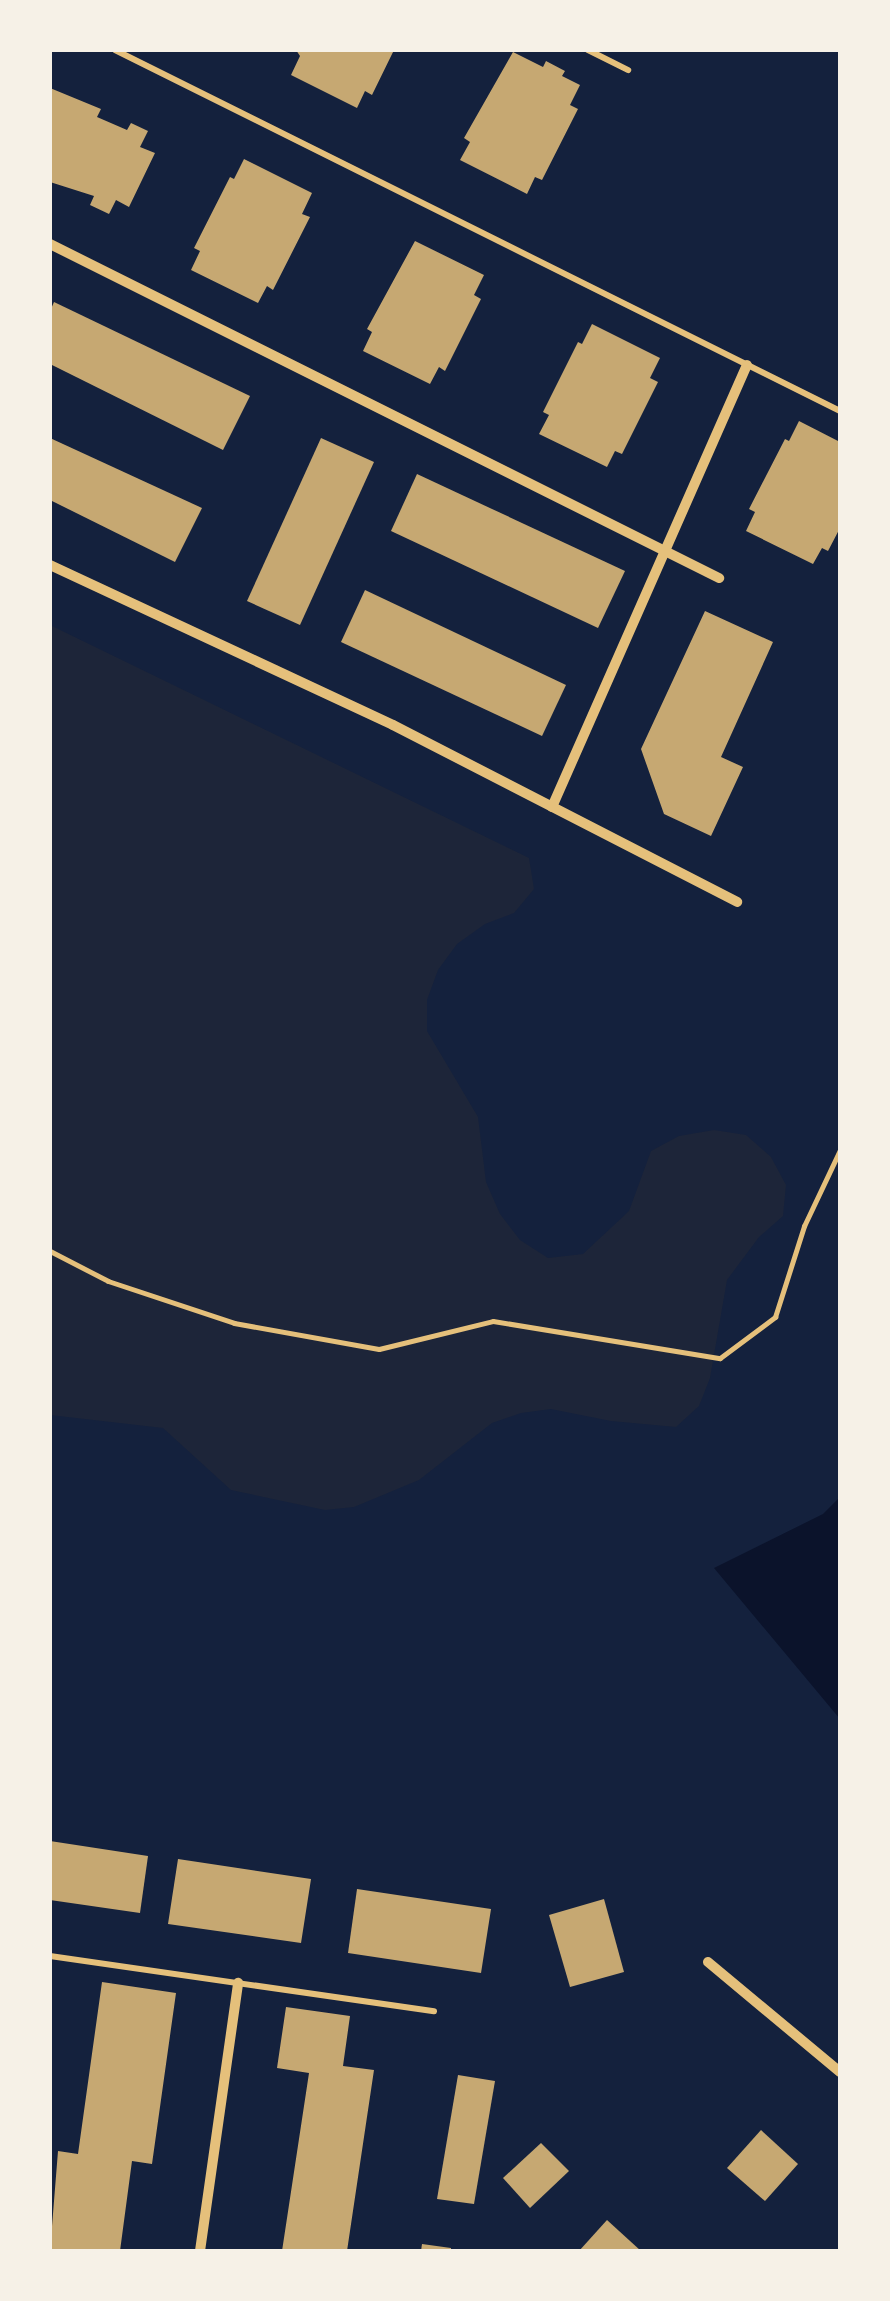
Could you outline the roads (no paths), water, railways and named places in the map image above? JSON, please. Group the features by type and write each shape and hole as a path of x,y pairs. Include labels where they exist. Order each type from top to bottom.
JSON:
{"street":[{"path":"50,244 719,578"},
{"path":"552,807 747,365"},
{"path":"50,564 393,725 738,902"},
{"path":"708,1962 840,2072"},
{"path":"200,2251 238,1982"}],"lane":[{"path":"115,50 840,411"},
{"path":"588,50 628,70"},
{"path":"50,1956 434,2011"}]}
